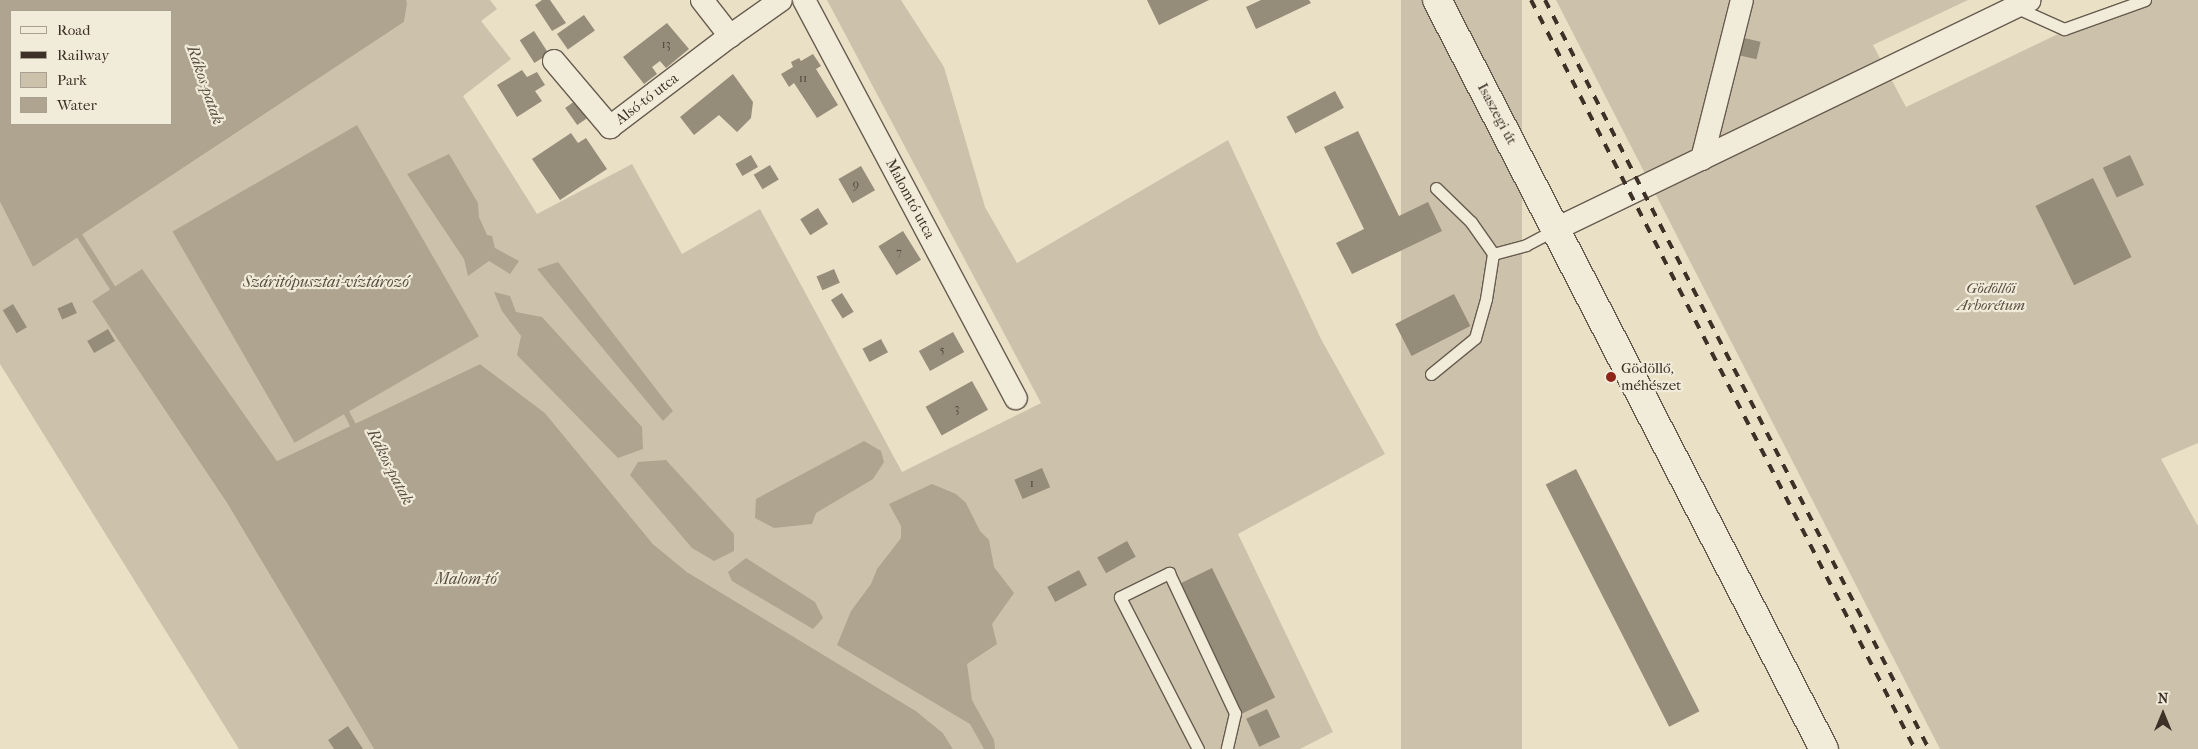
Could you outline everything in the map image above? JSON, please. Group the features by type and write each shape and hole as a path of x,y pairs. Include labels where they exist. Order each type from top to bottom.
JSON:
{"main road":[{"name":"Isaszegi út","path":"1437,0 1824,749"}],"street":[{"path":"702,0 730,36 781,0"},
{"name":"Malomtó utca","path":"804,0 1016,398"},
{"path":"1702,159 1742,0"},
{"path":"1556,229 2023,4"},
{"name":"Alsó-tó utca","path":"554,61 610,127 730,36"}],"lane":[{"path":"2023,4 2064,29 2145,0"},
{"path":"1431,374 1475,338 1486,299 1493,254 1471,222 1436,188"},
{"path":"1493,254 1526,244 1556,229"},
{"path":"1198,749 1120,596 1169,574 1235,713 1227,749"}],"green space":[{"path":"406,0 490,0 497,9 481,21 511,59 463,96 537,214 632,164 682,254 760,209 902,472 1041,403 827,0 901,0 944,67 985,207 1017,263 1228,140 1321,339 1385,454 1238,534 1333,732 1300,749 953,749 943,733 916,711 687,572 653,544 545,413 480,364 277,461 141,270 92,301 227,503 374,749 239,749 0,364 0,202 33,267 404,22"},
{"path":"1401,0 1522,0 1522,749 1401,749"},
{"name":"Gödöllői Arborétum","path":"1556,0 1968,0 1873,45 1906,107 2129,0 2198,0 2198,443 2161,459 2198,526 2198,749 1940,749"}],"water":[{"path":"0,0 406,0 404,22 33,267 0,202"},
{"name":"Száritópusztai-víztározó","path":"357,125 479,336 295,443 173,232"},
{"path":"449,154 478,203 479,217 487,235 492,236 495,248 519,261 510,274 489,261 468,276 464,259 407,174"},
{"path":"558,262 673,411 663,421 537,269"},
{"name":"Malom-tó","path":"142,269 277,461 480,364 545,413 653,544 687,572 916,711 943,733 953,749 374,749 227,503 92,301"},
{"path":"494,292 510,296 516,312 542,317 642,427 643,449 618,458 517,355 521,336 502,311"},
{"path":"864,441 881,451 884,462 873,479 816,513 812,524 774,528 755,518 756,499"},
{"path":"666,460 734,534 734,551 714,561 692,548 630,475 638,462"},
{"path":"932,484 956,494 966,503 980,531 989,540 994,567 1014,593 992,624 997,644 967,664 972,700 994,740 995,749 984,749 970,724 837,645 851,611 871,584 877,569 901,538 901,526 889,504"},
{"path":"746,558 815,602 823,618 813,629 732,581 728,572"}],"building":[{"path":"542,0 550,0 566,23 552,31 535,5"},
{"path":"1147,0 1209,0 1159,25"},
{"path":"1261,0 1309,0 1311,3 1256,29 1246,7"},
{"path":"584,15 595,31 568,49 557,34"},
{"path":"667,23 689,49 666,68 660,61 652,67 657,74 644,84 623,57"},
{"path":"534,31 549,54 534,63 520,40"},
{"path":"1744,38 1761,42 1757,59 1740,56"},
{"path":"813,54 821,66 816,69 838,105 817,118 794,83 789,87 781,74 793,67 791,62 799,58 801,61"},
{"path":"522,70 527,77 537,72 545,85 535,91 542,101 517,117 497,85"},
{"path":"733,74 753,102 751,118 737,132 719,115 694,135 680,117"},
{"path":"1335,91 1344,108 1295,134 1286,117"},
{"path":"575,101 587,118 577,125 565,108"},
{"path":"1358,131 1399,216 1428,202 1442,231 1352,274 1336,243 1364,229 1324,147"},
{"path":"571,133 578,143 586,138 607,169 560,200 532,159"},
{"path":"751,155 758,167 742,176 735,164"},
{"path":"2130,155 2144,185 2117,198 2103,168"},
{"path":"770,165 779,180 762,189 754,175"},
{"path":"861,166 875,190 852,203 838,179"},
{"path":"2093,178 2132,257 2074,285 2035,206"},
{"path":"818,208 828,224 810,235 800,219"},
{"path":"903,231 921,260 896,275 878,246"},
{"path":"834,269 840,283 822,290 817,276"},
{"path":"842,293 854,312 843,319 831,300"},
{"path":"1454,294 1470,326 1412,356 1395,324"},
{"path":"72,302 77,313 62,319 57,309"},
{"path":"13,304 27,327 17,333 3,310"},
{"path":"108,329 115,341 94,353 87,341"},
{"path":"953,332 964,352 930,371 919,351"},
{"path":"881,339 888,352 870,362 862,349"},
{"path":"972,381 988,410 942,436 926,407"},
{"path":"1042,468 1050,487 1023,499 1014,480"},
{"path":"1576,469 1699,711 1669,727 1546,484"},
{"path":"1127,541 1136,557 1106,573 1097,557"},
{"path":"1212,568 1275,697 1242,714 1179,584"},
{"path":"1079,570 1087,585 1055,602 1047,587"},
{"path":"1267,709 1280,737 1259,747 1246,719"},
{"path":"348,726 363,749 334,749 328,740"}],"waterway":[{"path":"80,236 113,288"},
{"name":"Rákos-patak","path":"341,401 356,430"}],"railway":[{"path":"1531,0 1915,749"},
{"path":"1545,0 1929,749"}],"place":[{"name":"Gödöllő, méhészet","path":"1611,377"}]}
